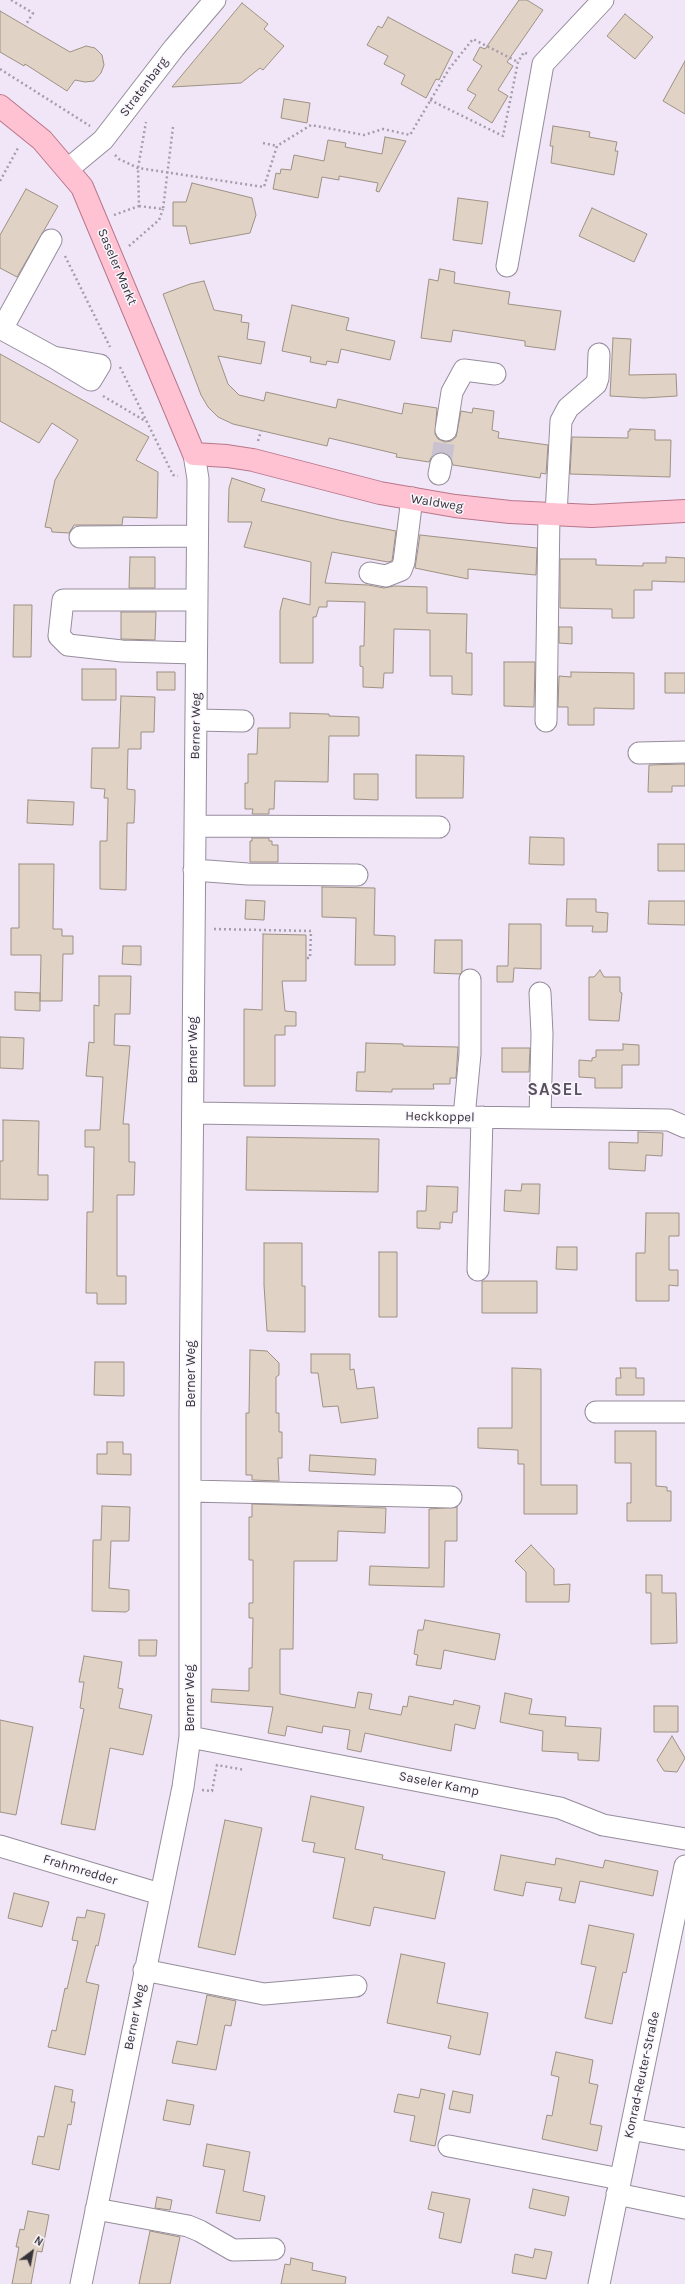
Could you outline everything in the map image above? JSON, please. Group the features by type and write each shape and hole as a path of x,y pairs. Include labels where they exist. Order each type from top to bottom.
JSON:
{"main road":[{"name":"Saseler Markt","path":"0,106 42,140 82,187 194,454"},
{"name":"Waldweg","path":"194,454 227,456 253,460 380,493 502,512 592,516 685,512"}],"street":[{"name":"Stratenbarg","path":"68,169 103,140 174,48 215,0"},
{"path":"506,266 543,64 603,0"},
{"path":"51,240 1,328 53,357 100,365 91,380"},
{"path":"546,721 553,514 561,421 568,408 596,384 600,354"},
{"path":"446,430 452,392 464,370 495,374"},
{"name":"Berner Weg","path":"81,2284 144,1970 183,1787 190,1737 194,870 198,536 198,479 194,454"},
{"path":"370,573 386,576 401,570 404,562 412,498"},
{"path":"80,538 198,536"},
{"path":"196,653 122,651 68,644 59,636 63,600 197,600"},
{"path":"196,720 243,721"},
{"path":"639,753 685,752"},
{"path":"195,826 439,827"},
{"path":"194,870 248,874 357,875"},
{"path":"470,980 470,1054 478,1270"},
{"path":"540,993 542,1034 540,1118"},
{"name":"Heckkoppel","path":"193,1113 669,1120 685,1127"},
{"path":"596,1412 685,1412"},
{"path":"190,1491 451,1497"},
{"name":"Saseler Kamp","path":"190,1737 560,1808 603,1825 685,1840"},
{"name":"Frahmredder","path":"0,1846 160,1894"},
{"name":"Konrad-Reuter-Straße","path":"599,2284 685,1866"},
{"path":"144,1970 264,1994 356,1986"},
{"path":"631,2129 685,2140"},
{"path":"449,2146 619,2187 685,2208"},
{"path":"96,2209 188,2226 200,2231 233,2250 274,2249"}],"path":[{"path":"11,0 33,13 25,26"},
{"path":"0,69 60,108 78,117 103,140 119,159 138,168 264,187 277,146 312,125 364,135 383,129 410,135 430,100 449,69 473,39 518,62 503,136 430,100"},
{"path":"139,206 138,168 146,122"},
{"path":"113,259 159,220 163,209 166,172 173,127"},
{"path":"0,181 28,128"},
{"path":"263,143 277,146"},
{"path":"97,221 139,206 163,209"},
{"path":"91,380 91,389 147,423"},
{"path":"194,928 310,931 310,958 306,958"}],"building":[{"path":"519,0 527,0 543,10 507,62 513,66 498,90 508,96 492,123 468,108 476,95 467,90 482,66 473,60 480,47 485,49"},
{"path":"242,3 268,24 264,29 284,46 263,70 260,68 241,83 172,87"},
{"path":"0,11 70,52 86,46 95,48 102,55 104,65 101,73 94,81 85,82 75,80 67,91 25,64 24,66 0,52"},
{"path":"625,14 653,37 635,59 607,36"},
{"path":"388,17 453,52 439,80 436,79 426,98 401,84 405,75 384,64 388,56 367,45 378,26 382,28"},
{"path":"685,61 685,114 663,101"},
{"path":"284,99 310,103 307,123 281,118"},
{"path":"553,126 590,132 589,137 617,142 615,151 618,151 614,175 551,163 553,146 550,146"},
{"path":"385,137 406,141 379,192 376,191 378,183 339,176 339,180 322,177 318,198 273,189 276,173 280,174 281,169 291,170 294,155 324,161 328,140 346,143 345,147 382,154"},
{"path":"192,183 252,198 256,215 250,233 190,244 186,226 173,226 173,202 186,202"},
{"path":"26,189 58,206 17,277 0,268 0,235"},
{"path":"458,198 488,202 482,244 453,240"},
{"path":"592,208 647,234 634,262 579,236"},
{"path":"440,269 455,272 454,283 510,292 508,304 561,311 555,350 525,346 525,341 453,330 451,342 421,338 429,279 438,281"},
{"path":"204,281 214,310 242,315 241,322 249,323 247,339 265,342 261,364 218,356 228,384 239,395 264,401 266,392 336,408 338,399 402,414 404,403 437,408 435,434 438,439 445,442 451,441 456,437 461,411 472,413 473,408 494,411 492,430 499,432 498,438 548,445 546,474 541,473 540,478 453,465 449,455 443,452 432,456 429,462 396,457 397,454 329,438 327,446 233,424 218,417 208,407 201,395 163,294 190,284"},
{"path":"292,305 349,318 346,330 395,341 390,360 341,349 338,363 327,361 326,365 310,362 311,357 282,351"},
{"path":"613,338 631,339 629,375 676,374 677,396 644,398 610,396"},
{"path":"0,354 149,437 136,460 158,472 157,518 123,517 122,525 74,525 69,533 52,532 51,528 45,527 55,480 78,440 52,423 39,443 0,421"},
{"path":"630,429 655,430 655,440 671,440 670,477 570,474 572,437 628,438 628,431 630,431"},
{"path":"232,478 265,489 261,501 339,520 396,531 392,561 388,562 332,552 325,583 368,585 384,588 394,586 427,587 427,613 467,614 466,653 472,653 472,695 452,694 452,676 430,676 430,630 394,629 393,673 384,673 383,688 363,687 363,667 360,666 360,646 364,646 365,602 327,601 327,607 319,607 316,617 313,617 313,663 280,663 280,611 283,598 310,605 311,562 244,547 252,522 228,522 229,488"},
{"path":"420,535 537,548 536,575 468,569 468,579 415,568"},
{"path":"130,557 155,557 155,588 129,588"},
{"path":"666,557 685,558 685,582 652,581 652,590 634,590 634,618 612,618 612,609 560,608 560,559 596,559 596,565 643,566 643,563 666,563"},
{"path":"14,605 32,605 31,657 13,657"},
{"path":"121,612 156,612 155,640 121,639"},
{"path":"559,627 572,627 572,644 559,643"},
{"path":"504,662 535,662 534,707 504,706"},
{"path":"82,669 116,669 116,700 82,700"},
{"path":"157,672 175,672 175,690 157,690"},
{"path":"571,672 634,673 634,709 594,708 594,725 568,725 568,707 558,707 559,676 571,677"},
{"path":"665,673 685,673 685,693 665,693"},
{"path":"121,696 155,697 154,732 141,732 141,749 128,749 127,789 135,790 135,799 134,823 127,823 126,890 100,889 100,841 107,841 108,798 104,798 105,789 91,788 92,748 119,748"},
{"path":"290,713 329,714 329,716 359,717 359,736 329,736 328,782 275,781 274,809 269,809 269,814 252,814 253,809 245,809 245,783 248,783 248,754 257,754 258,728 290,728"},
{"path":"416,755 464,756 463,798 416,798"},
{"path":"685,764 685,786 672,786 672,792 648,792 649,765"},
{"path":"354,774 378,774 378,800 354,799"},
{"path":"28,800 74,802 73,825 27,823"},
{"path":"530,837 564,838 564,865 529,864"},
{"path":"252,838 269,838 269,841 272,841 272,845 278,845 278,862 250,862 250,841 252,841"},
{"path":"658,844 685,844 685,871 658,871"},
{"path":"19,864 54,864 53,929 62,929 62,936 73,936 73,954 63,954 62,1001 40,1001 41,955 11,955 11,928 19,928"},
{"path":"322,887 375,888 374,935 395,936 395,965 355,965 356,918 322,917"},
{"path":"567,899 596,899 596,912 608,913 607,932 592,932 593,926 566,926"},
{"path":"246,900 265,901 264,920 245,919"},
{"path":"649,901 685,901 685,925 648,924"},
{"path":"509,924 541,924 541,969 514,968 513,982 497,982 497,966 508,966"},
{"path":"263,934 306,935 306,981 282,981 285,1011 296,1012 296,1026 285,1026 285,1035 275,1035 275,1086 244,1086 244,1009 262,1010"},
{"path":"435,940 462,940 462,972 460,974 434,973"},
{"path":"123,946 141,946 141,965 122,964"},
{"path":"600,970 604,977 620,977 620,992 622,993 619,1021 589,1020 589,977 594,977"},
{"path":"99,976 131,976 130,1014 115,1014 114,1045 130,1046 123,1124 129,1124 129,1162 135,1162 134,1195 117,1195 117,1276 126,1276 126,1304 97,1304 97,1293 86,1293 87,1212 93,1212 94,1147 85,1147 85,1130 100,1130 103,1077 86,1076 89,1042 94,1043 94,1005 99,1006"},
{"path":"15,992 40,993 40,1011 15,1010"},
{"path":"0,1037 24,1038 23,1069 0,1068"},
{"path":"366,1043 403,1044 403,1046 458,1047 456,1078 450,1078 450,1084 433,1084 434,1089 392,1089 392,1092 356,1091 357,1072 365,1072"},
{"path":"623,1044 639,1045 639,1065 622,1065 622,1088 595,1088 595,1078 579,1077 579,1060 592,1061 592,1058 596,1057 596,1050 623,1050"},
{"path":"502,1048 530,1048 529,1072 502,1072"},
{"path":"3,1120 39,1121 38,1175 48,1175 48,1200 0,1199 0,1161 3,1161"},
{"path":"638,1132 663,1133 662,1156 646,1155 645,1171 609,1169 609,1142 638,1143"},
{"path":"247,1137 379,1139 378,1192 246,1190"},
{"path":"522,1184 540,1184 539,1214 504,1211 505,1190 521,1191"},
{"path":"427,1186 458,1187 457,1212 453,1212 452,1223 440,1222 440,1229 417,1228 417,1211 426,1211"},
{"path":"646,1213 679,1213 679,1236 669,1236 669,1270 678,1270 678,1286 669,1285 669,1301 636,1301 636,1253 645,1253"},
{"path":"264,1243 302,1243 302,1286 305,1286 305,1332 267,1331 264,1285"},
{"path":"557,1247 577,1247 577,1270 556,1269"},
{"path":"379,1252 397,1252 397,1317 379,1317"},
{"path":"482,1281 537,1281 537,1313 482,1313"},
{"path":"250,1350 267,1351 279,1363 279,1375 276,1377 276,1413 279,1413 279,1432 282,1432 282,1458 278,1458 279,1481 252,1480 252,1475 246,1475 246,1413 249,1413"},
{"path":"311,1354 350,1354 350,1370 354,1369 357,1389 374,1387 378,1418 341,1423 338,1406 323,1407 318,1373 311,1373"},
{"path":"95,1362 124,1362 124,1396 94,1395"},
{"path":"512,1368 541,1369 541,1485 577,1485 577,1514 524,1514 524,1464 518,1464 518,1450 478,1448 478,1428 512,1428"},
{"path":"620,1368 636,1368 636,1378 644,1378 644,1395 616,1395 616,1378 621,1378"},
{"path":"615,1431 656,1431 656,1486 667,1487 667,1491 671,1491 671,1521 627,1521 627,1503 631,1503 631,1463 615,1463"},
{"path":"107,1442 123,1442 123,1454 131,1454 131,1475 97,1474 97,1454 107,1454"},
{"path":"310,1455 376,1459 375,1475 309,1471"},
{"path":"252,1504 386,1508 385,1533 338,1531 337,1561 294,1561 293,1649 280,1649 280,1694 355,1708 358,1692 372,1694 369,1709 401,1715 403,1706 407,1707 409,1696 453,1705 454,1700 480,1706 475,1729 455,1724 451,1751 365,1733 361,1752 347,1749 350,1730 323,1726 322,1733 287,1726 285,1736 268,1733 273,1707 211,1702 212,1689 249,1691 249,1668 252,1668 253,1618 249,1618 249,1603 253,1603 253,1560 249,1560 249,1517 252,1517"},
{"path":"102,1506 130,1507 129,1541 111,1541 109,1588 129,1590 129,1610 126,1612 92,1611 93,1540 101,1540"},
{"path":"457,1507 457,1541 445,1541 444,1587 369,1585 370,1566 429,1568 429,1509"},
{"path":"531,1545 554,1569 554,1585 570,1584 569,1602 526,1602 526,1572 515,1561"},
{"path":"646,1575 662,1575 662,1593 676,1593 677,1643 651,1644 651,1593 646,1593"},
{"path":"425,1620 500,1634 495,1660 444,1650 441,1669 416,1665 418,1655 414,1654 418,1630 423,1630"},
{"path":"139,1640 157,1640 156,1656 139,1656"},
{"path":"84,1656 122,1662 118,1688 123,1689 119,1708 152,1715 143,1755 110,1748 95,1830 61,1824 84,1709 80,1708 84,1682 79,1682"},
{"path":"505,1693 532,1699 529,1714 566,1717 565,1726 601,1728 599,1761 578,1760 578,1753 542,1751 543,1731 500,1722"},
{"path":"654,1706 678,1706 678,1732 654,1732"},
{"path":"0,1720 33,1727 16,1815 0,1812"},
{"path":"672,1736 685,1758 677,1772 664,1771 657,1760"},
{"path":"311,1796 364,1807 355,1849 383,1855 382,1859 445,1872 435,1919 374,1907 370,1926 333,1918 345,1858 313,1852 315,1843 302,1841"},
{"path":"225,1820 262,1828 235,1955 198,1947"},
{"path":"501,1855 555,1865 556,1858 603,1868 605,1860 658,1871 653,1896 580,1881 575,1903 559,1900 562,1888 526,1882 523,1896 494,1890"},
{"path":"14,1893 49,1902 42,1927 8,1918"},
{"path":"87,1910 105,1914 98,1946 96,1945 86,1982 99,1985 85,2055 48,2047 52,2030 56,2031 65,1988 67,1989 78,1941 72,1940 77,1917 85,1918"},
{"path":"589,1925 634,1934 626,1973 623,1972 612,2024 585,2018 596,1967 581,1964"},
{"path":"401,1954 445,1963 437,2003 488,2013 480,2055 448,2048 451,2036 387,2023"},
{"path":"207,1995 236,2001 231,2026 225,2025 216,2070 172,2063 177,2041 197,2045"},
{"path":"556,2052 593,2060 589,2083 598,2085 590,2124 602,2126 597,2151 542,2139 547,2115 552,2116 559,2077 551,2075"},
{"path":"55,2086 73,2090 71,2102 75,2102 71,2125 68,2124 59,2170 32,2164 38,2136 44,2137"},
{"path":"421,2089 445,2094 435,2146 410,2141 415,2116 394,2112 398,2094 419,2098"},
{"path":"453,2091 473,2095 470,2113 449,2109"},
{"path":"167,2100 194,2105 190,2125 163,2120"},
{"path":"207,2144 250,2152 243,2191 265,2196 260,2221 216,2213 225,2170 203,2166"},
{"path":"533,2189 569,2197 565,2216 529,2208"},
{"path":"432,2192 470,2199 461,2243 439,2238 444,2213 428,2209"},
{"path":"157,2197 172,2200 170,2210 155,2208"},
{"path":"28,2211 49,2215 42,2252 37,2251 31,2284 12,2284 19,2247 16,2247 20,2229 24,2230"},
{"path":"150,2231 180,2237 170,2284 139,2284"},
{"path":"535,2249 552,2252 546,2279 512,2273 515,2254 533,2258"},
{"path":"291,2258 313,2263 312,2270 346,2277 345,2284 281,2284 285,2264 290,2265"}],"tunnel":[{"path":"441,464 446,430"}],"district":[{"name":"SASEL","path":"555,1090"}]}
